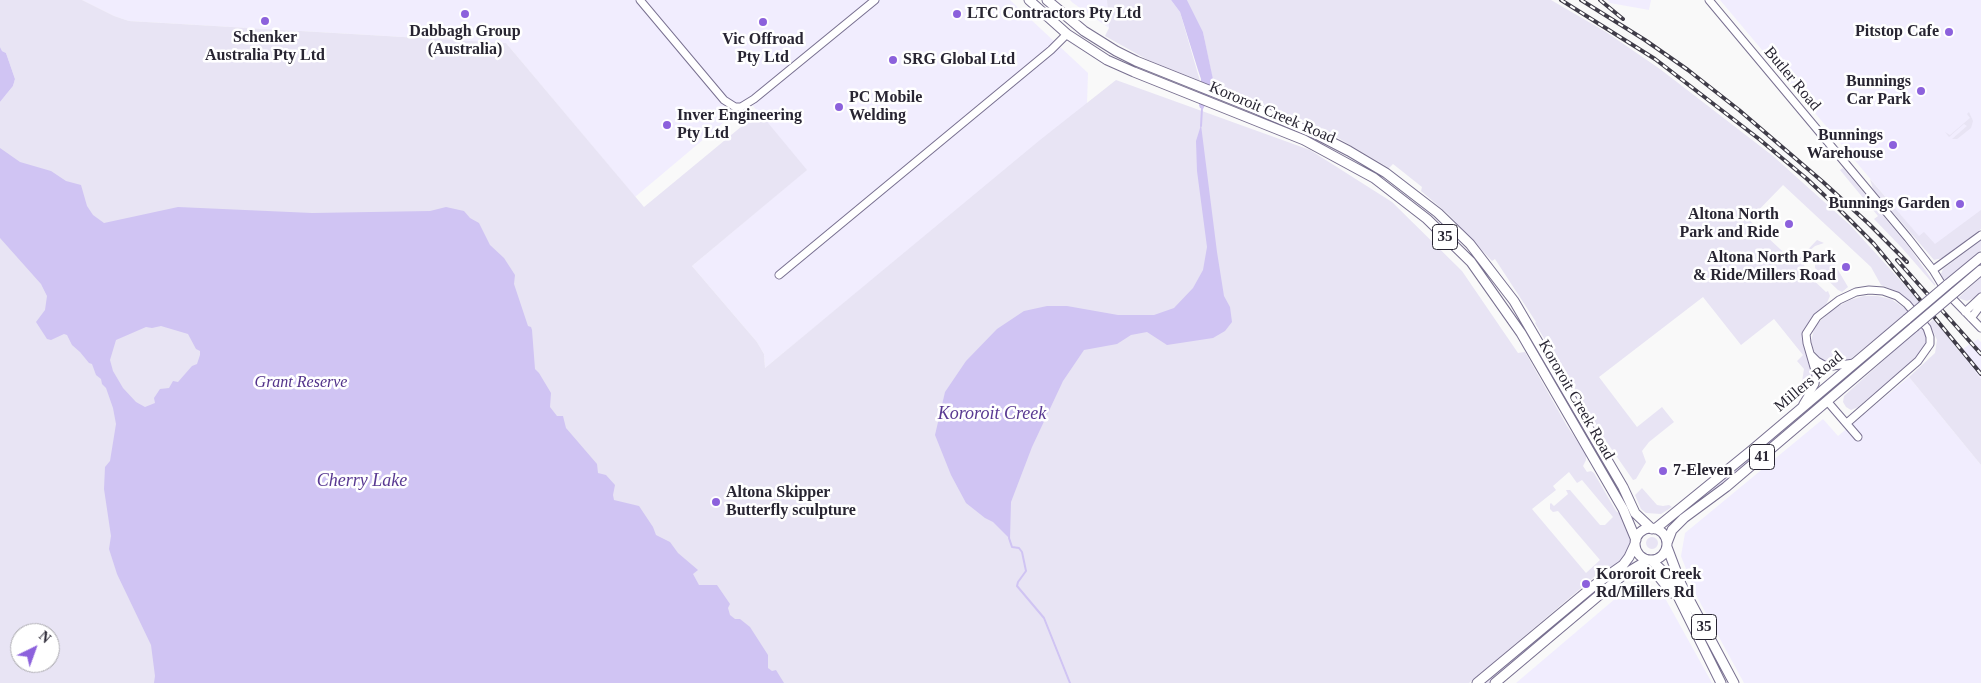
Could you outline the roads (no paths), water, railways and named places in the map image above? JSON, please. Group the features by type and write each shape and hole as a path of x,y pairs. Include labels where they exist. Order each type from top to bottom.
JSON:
{"main road":[{"name":"Kororoit Creek Road","path":"1029,0 1067,34 1108,60 1304,140 1374,178 1411,205 1471,262 1521,333 1623,509 1636,542"},
{"name":"Kororoit Creek Road","path":"1047,0 1067,18 1116,51 1181,80 1318,135 1367,161 1417,195 1470,244 1514,301 1623,487 1635,513 1653,529"},
{"name":"Millers Road","path":"1667,545 1672,530 1680,522 1710,501 1914,327 1981,257"},
{"name":"Millers Road","path":"1653,529 1907,319 1981,270"},
{"path":"1477,683 1582,595 1623,565 1643,531 1653,529"},
{"name":"35","path":"1653,529 1663,534 1674,570 1734,683"},
{"name":"35","path":"1636,542 1640,556 1650,560 1668,576 1721,683"},
{"path":"1495,683 1617,580 1638,566 1661,556 1667,545"},
{"path":"1638,566 1659,577 1683,608"},
{"path":"1696,635 1702,623"}],"street":[{"path":"640,0 724,100 735,107 741,107 754,99 874,0"},
{"name":"Butler Road","path":"1709,0 1908,238 1950,290 1965,312 1981,328"},
{"path":"779,275 1051,50 1067,34"},
{"path":"1933,270 1981,235"},
{"path":"1799,410 1815,384 1816,374 1806,334 1817,317 1839,300 1856,292 1869,290 1883,291 1898,296 1927,328 1930,344 1918,361 1847,423"},
{"path":"1965,312 1981,297"},
{"path":"1971,318 1981,305"},
{"path":"1811,355 1824,365 1833,366 1856,362"},
{"path":"1827,401 1858,437"}],"water":[{"path":"1171,0 1187,0 1203,32 1214,89 1203,109 1199,105 1201,79 1180,12"},
{"path":"0,47 6,53 15,79 13,86 0,102"},
{"name":"Kororoit Creek","path":"1201,125 1217,252 1224,296 1230,307 1232,322 1225,331 1213,338 1167,345 1147,332 1131,335 1117,344 1084,350 1063,381 1032,447 1011,502 1010,539 993,522 966,503 951,475 935,435 945,392 966,361 997,329 1024,311 1047,306 1067,306 1118,315 1154,315 1174,308 1193,288 1203,270 1207,247 1197,171 1196,141"},
{"name":"Cherry Lake","path":"0,148 20,162 51,171 66,181 81,185 87,206 93,215 104,223 178,207 312,213 430,211 446,207 464,211 470,218 479,223 490,245 504,258 515,275 514,284 528,326 532,330 535,369 551,393 550,407 557,416 563,416 566,428 597,464 598,473 606,475 615,485 614,500 639,506 656,535 670,542 678,553 698,570 693,574 699,585 717,585 730,604 728,608 730,615 735,619 740,619 750,627 768,655 768,668 772,671 776,670 784,683 154,683 155,676 151,645 117,574 109,549 111,536 104,489 105,467 110,461 116,424 113,408 106,388 102,384 101,379 96,375 92,364 72,345 67,335 64,334 51,340 47,339 36,322 45,310 47,296 41,284 0,238","holes":["161,326 188,334 196,349 200,351 197,364 192,366 178,382 173,381 169,388 160,389 154,398 155,403 145,407 136,402 123,388 113,371 110,360 116,340 146,327"]}],"waterway":[{"name":"Kororoit Creek","path":"1201,126 1202,108"},
{"name":"Kororoit Creek","path":"1009,538 1012,547 1019,548 1022,552 1026,571 1017,586 1044,618 1070,683"}],"railway":[{"path":"1561,0 1655,59 1759,139 1807,179 1874,244 1981,374"},
{"path":"1581,0 1645,40 1688,70 1739,110 1823,182 1907,262"},
{"path":"1600,0 1623,19"},
{"path":"1897,260 1981,354"}],"place":[{"name":"Dabbagh Group (Australia)","path":"465,14"},
{"name":"LTC Contractors Pty Ltd","path":"957,14"},
{"name":"Schenker Australia Pty Ltd","path":"265,21"},
{"name":"Vic Offroad Pty Ltd","path":"763,22"},
{"name":"Pitstop Cafe","path":"1949,32"},
{"name":"SRG Global Ltd","path":"893,60"},
{"name":"Bunnings Car Park","path":"1921,91"},
{"name":"PC Mobile Welding","path":"839,107"},
{"name":"Inver Engineering Pty Ltd","path":"667,125"},
{"name":"Bunnings Warehouse","path":"1893,145"},
{"name":"Bunnings Garden","path":"1960,204"},
{"name":"Altona North Park and Ride","path":"1789,224"},
{"name":"Altona North Park & Ride/Millers Road","path":"1846,267"},
{"name":"7-Eleven","path":"1663,471"},
{"name":"Altona Skipper Butterfly sculpture","path":"716,502"},
{"name":"Kororoit Creek Rd/Millers Rd","path":"1586,584"}],"park label":[{"name":"Grant Reserve","path":"301,383"}]}
